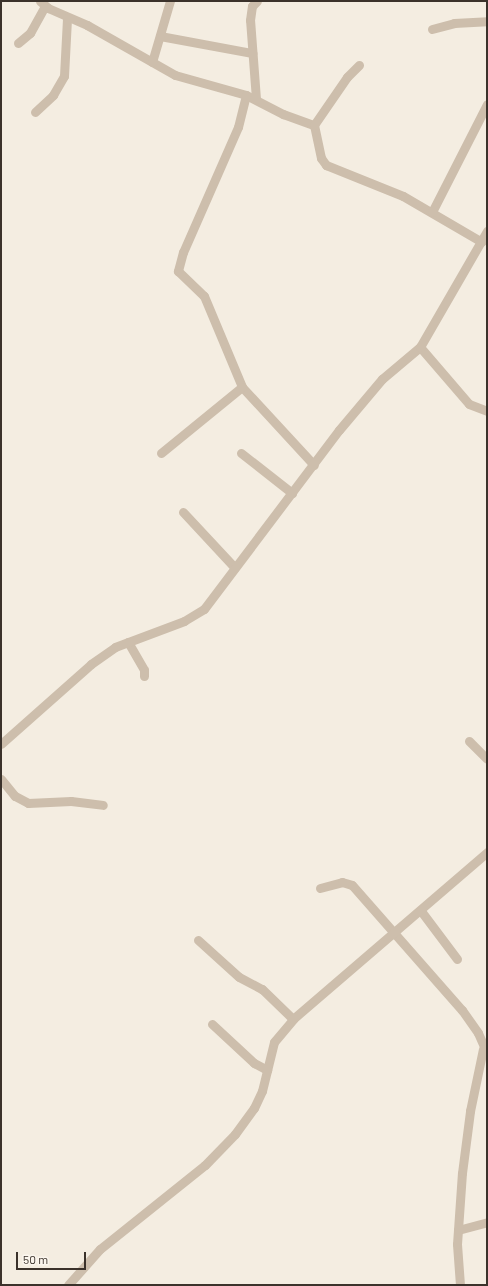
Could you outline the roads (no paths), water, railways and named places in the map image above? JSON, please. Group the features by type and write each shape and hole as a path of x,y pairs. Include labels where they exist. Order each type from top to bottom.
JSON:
{"street":[{"path":"152,62 170,1"},
{"path":"256,99 250,12 257,1"},
{"path":"18,43 30,33 43,4 67,18 86,25 189,81 246,95 283,114 314,125"},
{"path":"35,112 53,95 64,76 67,18"},
{"path":"432,29 454,23 487,21"},
{"path":"160,36 252,53"},
{"path":"359,65 347,76 314,125 321,158 326,165 376,184 432,212 482,242"},
{"path":"246,95 238,127 183,252 178,271 204,296 242,386 314,465"},
{"path":"432,212 487,104"},
{"path":"1,744 91,664 116,647 184,622 204,609 339,430 382,379 420,347 487,231"},
{"path":"420,347 469,404 487,411"},
{"path":"161,453 242,386"},
{"path":"240,453 292,493"},
{"path":"183,512 235,568"},
{"path":"128,642 144,670 144,676"},
{"path":"1,730 8,737"},
{"path":"469,741 487,759"},
{"path":"1,779 15,796 28,803 71,801 103,805"},
{"path":"68,1285 109,1242 205,1165 235,1134 258,1100 274,1042 293,1018 396,933 487,852"},
{"path":"320,888 339,882 349,883 396,933 474,1026 485,1051 470,1118 458,1230 460,1285"},
{"path":"421,911 457,958"},
{"path":"198,940 239,977 262,989 293,1018"},
{"path":"212,1024 254,1063 267,1070"},
{"path":"458,1230 487,1222"}]}
